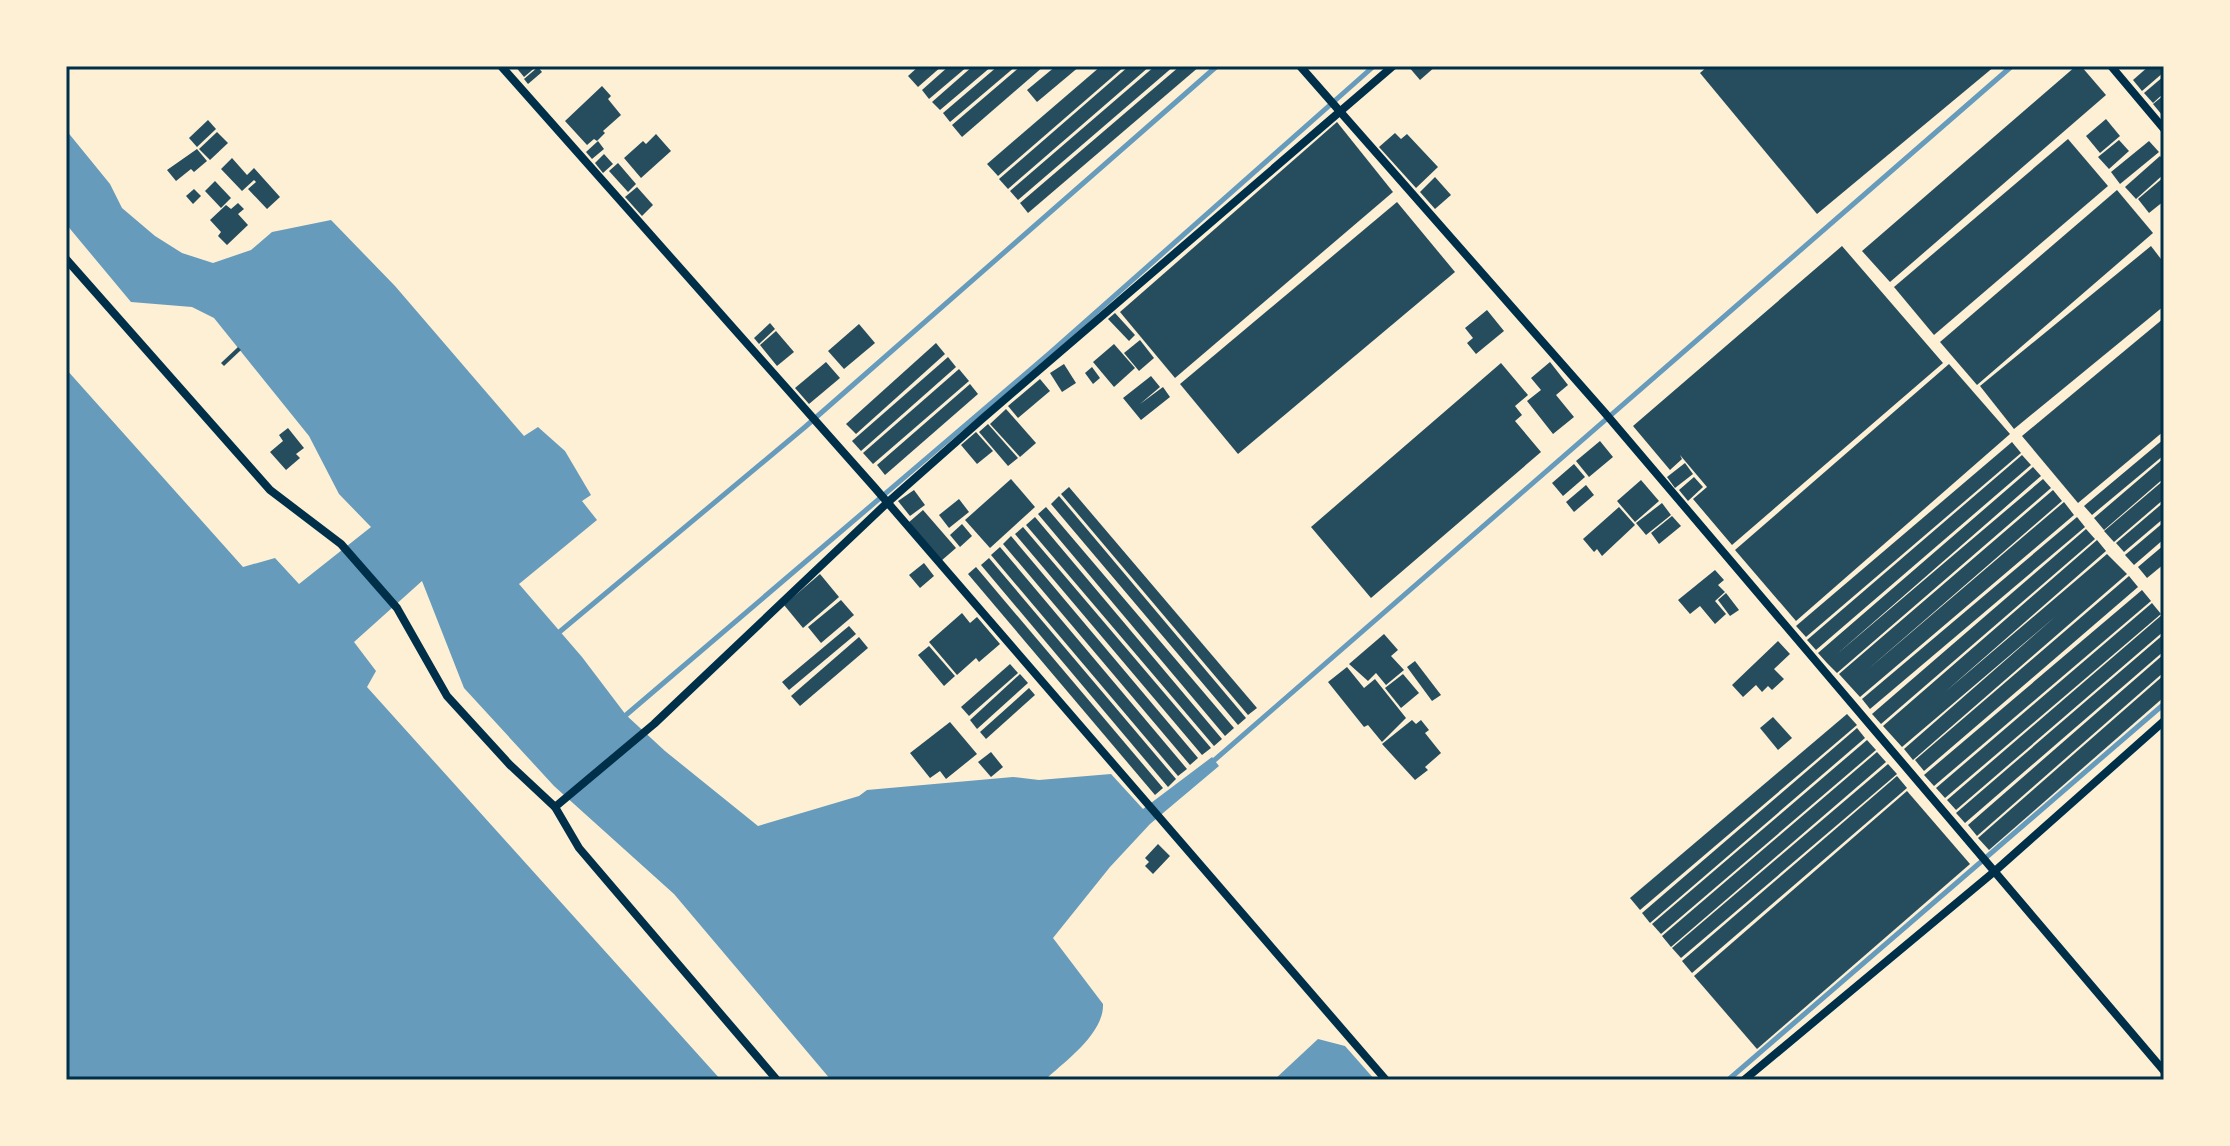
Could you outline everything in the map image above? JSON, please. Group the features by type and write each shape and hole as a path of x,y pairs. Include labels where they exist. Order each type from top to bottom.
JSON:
{"street":[{"path":"501,66 875,488 1386,1080"},
{"path":"1300,66 1605,413 2164,1071"},
{"path":"555,807 654,724 887,503 1339,109 1393,66"},
{"path":"2111,66 2164,129"},
{"path":"66,259 270,490 341,544 397,608 447,696 510,765 555,807 579,848 777,1080"},
{"path":"1744,1080 2164,721"}],"water":[{"path":"66,130 110,184 122,208 155,236 182,253 213,263 251,250 272,232 331,220 395,286 524,436 538,427 565,451 591,495 582,501 597,520 519,584 582,657 626,715 665,751 758,826 859,796 867,790 1013,777 1039,780 1111,774 1143,809 1212,757 1219,766 1150,824 1110,867 1053,938 1103,1004 1097,1026 1082,1046 1045,1080 831,1080 674,894 554,786 464,688 422,581 354,642 376,671 367,687 721,1080 66,1080 66,369 243,567 275,558 299,584 371,527 339,494 309,436 214,318 192,307 131,302 66,224"},
{"path":"1318,1039 1345,1046 1375,1080 1274,1080"}],"building":[{"path":"515,66 537,66 524,77"},
{"path":"919,66 942,66 918,87 908,76"},
{"path":"949,66 968,66 929,99 922,90"},
{"path":"973,66 992,66 940,110 932,102"},
{"path":"998,66 1016,66 950,122 943,113"},
{"path":"1021,66 1044,66 962,137 952,125"},
{"path":"1056,66 1080,66 1037,102 1027,90"},
{"path":"1101,66 1125,66 998,176 987,164"},
{"path":"1129,66 1150,66 1008,189 999,179"},
{"path":"1155,66 1174,66 1018,200 1010,191"},
{"path":"1180,66 1200,66 1028,213 1020,203"},
{"path":"1408,66 1436,66 1420,80"},
{"path":"1708,66 1995,66 1817,214 1700,73"},
{"path":"2076,66 2081,66 2106,95 1890,282 1862,251"},
{"path":"2149,66 2164,66 2164,72 2142,91 2133,80"},
{"path":"538,67 542,72 528,84 524,79"},
{"path":"2164,76 2164,93 2153,103 2144,93"},
{"path":"602,86 621,115 597,141 594,139 587,145 565,121"},
{"path":"2164,95 2164,113 2162,115 2153,104"},
{"path":"2106,119 2120,136 2100,153 2086,136"},
{"path":"208,120 216,129 197,147 189,138"},
{"path":"1337,122 1393,192 1175,378 1120,312"},
{"path":"217,132 228,143 210,160 199,149"},
{"path":"1395,133 1401,139 1407,134 1438,167 1416,188 1379,147"},
{"path":"656,134 671,151 641,178 624,158"},
{"path":"2068,139 2108,186 1934,335 1894,287"},
{"path":"2119,140 2129,151 2109,169 2098,157"},
{"path":"598,141 604,149 592,159 586,152"},
{"path":"2149,141 2159,152 2120,184 2111,172"},
{"path":"197,149 207,161 176,181 167,170"},
{"path":"604,154 613,164 603,173 595,163"},
{"path":"2160,156 2164,161 2164,174 2136,199 2125,187"},
{"path":"232,158 247,175 254,168 280,197 267,209 248,189 256,182 254,180 242,191 221,169"},
{"path":"618,163 636,184 628,192 609,171"},
{"path":"1435,177 1451,195 1435,209 1420,192"},
{"path":"2164,177 2164,201 2149,213 2138,199"},
{"path":"215,181 231,198 221,208 205,191"},
{"path":"637,187 653,205 642,216 625,197"},
{"path":"194,189 201,196 193,204 186,196"},
{"path":"2117,190 2153,233 1977,385 1940,342"},
{"path":"1397,202 1455,272 1238,454 1180,384"},
{"path":"238,203 244,209 238,214 248,225 227,245 210,220 226,205 231,209"},
{"path":"1842,246 1943,363 1732,545 1693,499 1707,487 1680,455 1682,459 1670,470 1633,426"},
{"path":"2151,246 2164,263 2164,306 2014,429 1980,386"},
{"path":"1487,310 1504,331 1476,354 1467,343 1473,338 1465,328"},
{"path":"1115,313 1135,335 1129,341 1108,319"},
{"path":"2164,318 2164,431 2078,503 2022,436"},
{"path":"770,323 775,329 759,344 754,338"},
{"path":"859,324 875,343 844,369 828,351"},
{"path":"776,331 794,352 777,366 760,345"},
{"path":"1140,340 1154,358 1139,371 1124,353"},
{"path":"936,343 945,354 856,434 846,424"},
{"path":"1114,344 1135,368 1114,387 1093,362"},
{"path":"238,347 241,350 224,366 221,363"},
{"path":"948,357 956,367 861,451 852,441"},
{"path":"826,362 840,378 809,404 795,388"},
{"path":"1550,362 1568,385 1556,395 1574,417 1553,434 1527,401 1541,390 1531,378"},
{"path":"1501,363 1528,395 1515,406 1522,415 1515,421 1541,452 1371,598 1311,527"},
{"path":"1064,364 1076,383 1062,392 1050,373"},
{"path":"1949,364 2010,434 1796,621 1735,550"},
{"path":"1092,367 1100,378 1093,384 1085,373"},
{"path":"959,369 969,381 873,464 863,453"},
{"path":"1151,376 1160,387 1140,404 1163,387 1170,397 1141,420 1123,398"},
{"path":"1040,379 1050,391 1018,418 1008,406"},
{"path":"970,384 978,394 885,475 877,465"},
{"path":"1006,409 1036,443 1020,457 990,424"},
{"path":"988,424 1018,458 1008,466 979,432"},
{"path":"288,428 304,448 296,454 300,458 286,470 270,452 283,441 279,435"},
{"path":"976,432 993,451 977,464 961,445"},
{"path":"2164,439 2164,455 2092,515 2084,506"},
{"path":"1600,441 1613,457 1589,477 1576,461"},
{"path":"2012,442 2021,453 1806,637 1796,626"},
{"path":"2022,455 2031,465 1816,650 1807,640"},
{"path":"2164,458 2164,478 2104,530 2094,518"},
{"path":"1685,463 1693,474 1675,488 1667,477"},
{"path":"1574,464 1585,477 1563,496 1552,483"},
{"path":"2033,467 2041,476 1837,654 2043,479 2051,488 1837,673 1827,663 1818,653"},
{"path":"1694,477 1703,487 1688,501 1679,490"},
{"path":"1011,479 1035,507 990,548 965,520"},
{"path":"1641,480 1659,501 1635,522 1617,501"},
{"path":"2164,480 2164,499 2114,542 2104,531"},
{"path":"1586,485 1594,495 1574,512 1566,502"},
{"path":"1069,487 1257,708 1248,715 1061,494"},
{"path":"914,490 925,505 910,516 898,501"},
{"path":"2053,490 2062,501 1866,671 2064,502 2074,515 1860,697 1839,674"},
{"path":"1059,496 1246,718 1238,725 1051,504"},
{"path":"959,499 969,512 949,528 939,515"},
{"path":"2164,502 2164,518 2124,552 2116,543"},
{"path":"1662,503 1671,515 1646,535 1636,523"},
{"path":"1046,507 1234,728 1225,736 1038,514"},
{"path":"1619,507 1635,525 1602,556 1583,539"},
{"path":"923,510 956,548 941,561 908,523"},
{"path":"1672,516 1681,526 1659,544 1651,533"},
{"path":"1035,517 1222,739 1214,746 1026,525"},
{"path":"2077,517 2085,527 1870,709 1862,699"},
{"path":"2164,522 2164,539 2134,565 2125,555"},
{"path":"962,524 972,536 960,547 950,535"},
{"path":"1023,527 1211,748 1202,755 1015,534"},
{"path":"2086,529 2095,539 1881,724 1872,714"},
{"path":"1011,536 1198,758 1190,765 1003,544"},
{"path":"2097,540 2106,551 1945,692 2107,554 2127,574 1913,760 1904,749 2056,616 1902,747 1883,726"},
{"path":"2164,545 2164,564 2147,578 2138,567"},
{"path":"1000,547 1187,769 1178,776 991,555"},
{"path":"989,558 1176,779 1168,787 981,565"},
{"path":"924,563 934,576 920,588 909,575"},
{"path":"976,567 1163,788 1155,795 968,574"},
{"path":"1715,570 1724,580 1718,585 1725,592 1715,601 1726,614 1715,624 1700,606 1690,614 1678,600"},
{"path":"820,574 839,597 803,628 784,605"},
{"path":"2129,576 2138,587 1924,771 1915,760"},
{"path":"2142,590 2151,601 1934,786 1924,775"},
{"path":"1726,593 1739,610 1730,616 1718,600"},
{"path":"841,600 854,615 821,643 808,627"},
{"path":"2152,603 2161,614 1945,798 1936,788"},
{"path":"962,613 970,623 977,617 1000,644 979,662 976,658 957,675 929,642"},
{"path":"2163,614 2164,631 1956,810 1947,800"},
{"path":"849,626 856,634 789,690 782,682"},
{"path":"1384,634 1398,650 1391,656 1404,670 1386,685 1376,673 1368,681 1349,664"},
{"path":"2164,634 2164,651 1965,823 1956,813"},
{"path":"859,637 868,648 800,706 791,696"},
{"path":"1778,641 1790,654 1774,669 1784,679 1772,690 1768,686 1762,692 1756,685 1743,697 1732,685"},
{"path":"929,646 955,676 944,686 918,655"},
{"path":"2164,654 2164,672 1977,836 1968,825"},
{"path":"1415,661 1441,695 1432,701 1407,667"},
{"path":"1010,664 1018,673 969,716 961,707"},
{"path":"1347,667 1364,688 1375,679 1406,718 1382,742 1368,725 1364,727 1328,682"},
{"path":"1020,674 1028,683 977,729 970,720"},
{"path":"1403,674 1419,693 1401,708 1385,688"},
{"path":"2164,675 2164,697 1989,850 1978,838"},
{"path":"1029,688 1035,695 986,739 980,732"},
{"path":"1847,714 1857,725 1640,910 1630,898"},
{"path":"1773,717 1792,738 1778,750 1760,728"},
{"path":"1412,720 1416,724 1421,720 1429,730 1425,733 1441,753 1425,767 1428,770 1415,780 1382,744"},
{"path":"950,722 977,754 946,779 940,771 930,778 910,753"},
{"path":"1857,728 1865,738 1650,923 1642,913"},
{"path":"1867,740 1876,750 1661,934 1652,924"},
{"path":"991,752 1003,767 991,777 978,762"},
{"path":"1877,752 1886,762 1671,947 1662,936"},
{"path":"1888,764 1897,774 1681,958 1672,948"},
{"path":"1897,776 1907,788 1692,973 1682,961"},
{"path":"1907,791 1970,864 1757,1049 1694,976"},
{"path":"1158,844 1170,856 1153,874 1145,866 1149,862 1145,858"}],"waterway":[{"path":"557,634 805,427 1217,66"},
{"path":"626,715 1050,353 1374,66"},
{"path":"1210,764 2012,66"},
{"path":"1728,1080 2164,704"}]}
